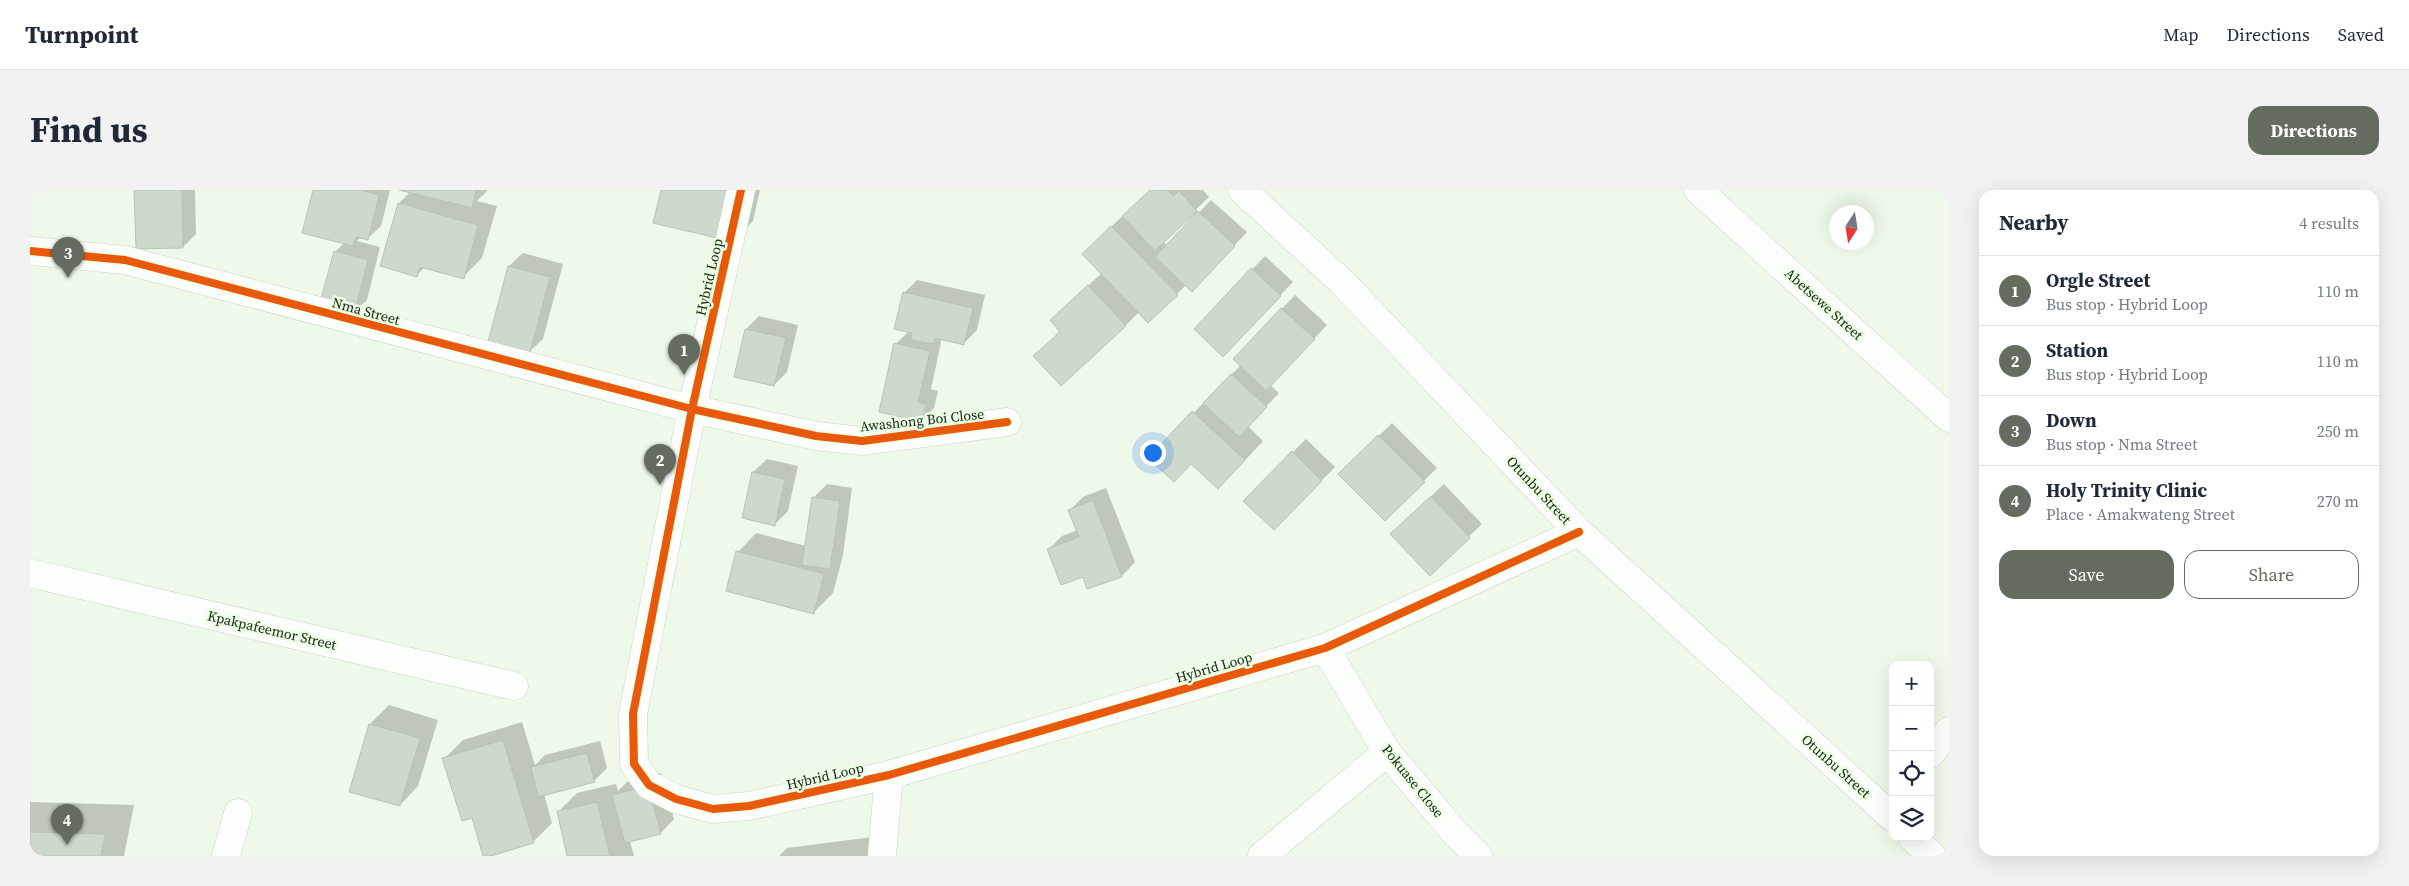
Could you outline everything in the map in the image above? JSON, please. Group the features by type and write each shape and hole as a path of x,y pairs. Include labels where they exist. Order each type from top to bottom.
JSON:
{"street":[{"name":"Hybrid Loop","path":"741,190 692,409 633,714 634,764 649,785 676,799 713,809 749,806 889,775 1325,648 1579,532"},
{"name":"Otunbu Street","path":"1242,190 1341,281 1579,532 1889,808"},
{"name":"Abetsewe Street","path":"1698,190 1949,418"},
{"name":"Nma Street","path":"30,251 124,260 692,409"},
{"name":"Awashong Boi Close","path":"692,409 816,436 862,441 1007,422"},
{"name":"Kpakpafeemor Street","path":"30,573 514,686"},
{"name":"Pokuase Close","path":"1325,648 1387,752 1456,834 1478,856"},
{"path":"1932,751 1949,731"},
{"path":"1262,856 1387,752"},
{"path":"882,856 889,775"},
{"path":"226,856 238,814"},
{"path":"1916,841 1932,856"}],"building":[{"path":"134,190 182,190 183,248 136,249"},
{"path":"313,190 360,190 379,195 368,240 356,237 353,246 302,233"},
{"path":"399,190 476,190 472,208"},
{"path":"661,190 746,190 734,242 653,223"},
{"path":"1150,190 1167,190 1173,196 1179,191 1197,211 1155,251 1122,216"},
{"path":"398,203 478,225 464,279 420,267 417,277 380,266"},
{"path":"1198,211 1235,246 1192,292 1155,257"},
{"path":"1111,226 1178,295 1148,323 1082,254"},
{"path":"334,251 368,260 354,315 319,306"},
{"path":"508,266 550,277 530,353 488,342"},
{"path":"1251,268 1281,296 1223,357 1194,329"},
{"path":"1088,285 1126,326 1061,386 1033,356 1060,332 1050,320"},
{"path":"903,292 973,308 964,345 935,338 933,344 910,340 912,333 894,329"},
{"path":"1281,308 1315,339 1266,391 1233,359"},
{"path":"745,329 786,338 774,386 734,377"},
{"path":"894,343 930,351 918,402 926,404 922,422 879,412"},
{"path":"1231,374 1267,407 1239,437 1203,403"},
{"path":"1192,411 1245,460 1218,489 1191,464 1174,482 1148,458"},
{"path":"1378,435 1425,482 1385,521 1338,474"},
{"path":"1292,451 1322,481 1274,530 1243,501"},
{"path":"752,472 785,479 775,526 742,518"},
{"path":"1431,496 1470,538 1430,576 1390,534"},
{"path":"812,497 840,501 830,569 802,565"},
{"path":"1093,500 1122,577 1087,589 1083,577 1061,585 1047,549 1079,537 1068,510"},
{"path":"736,551 824,574 814,614 726,591"},
{"path":"369,724 420,738 400,806 349,792"},
{"path":"503,740 534,843 491,856 483,856 472,818 462,821 442,758"},
{"path":"587,753 595,782 538,797 531,767"},
{"path":"648,786 661,834 625,843 612,795"},
{"path":"597,802 610,856 567,856 557,811"},
{"path":"30,832 105,834 101,856 30,856"}],"cycle path":[{"path":"741,190 692,409 633,714 634,764 649,785 676,799 713,809 749,806 889,775 1325,648 1579,532"},
{"path":"30,251 125,260 692,409 816,436 862,441 1007,422"}],"place":[{"name":"Down","path":"68,278"},
{"name":"Orgle Street","path":"684,375"},
{"name":"Station","path":"660,485"},
{"name":"Holy Trinity Clinic","path":"67,845"}]}
